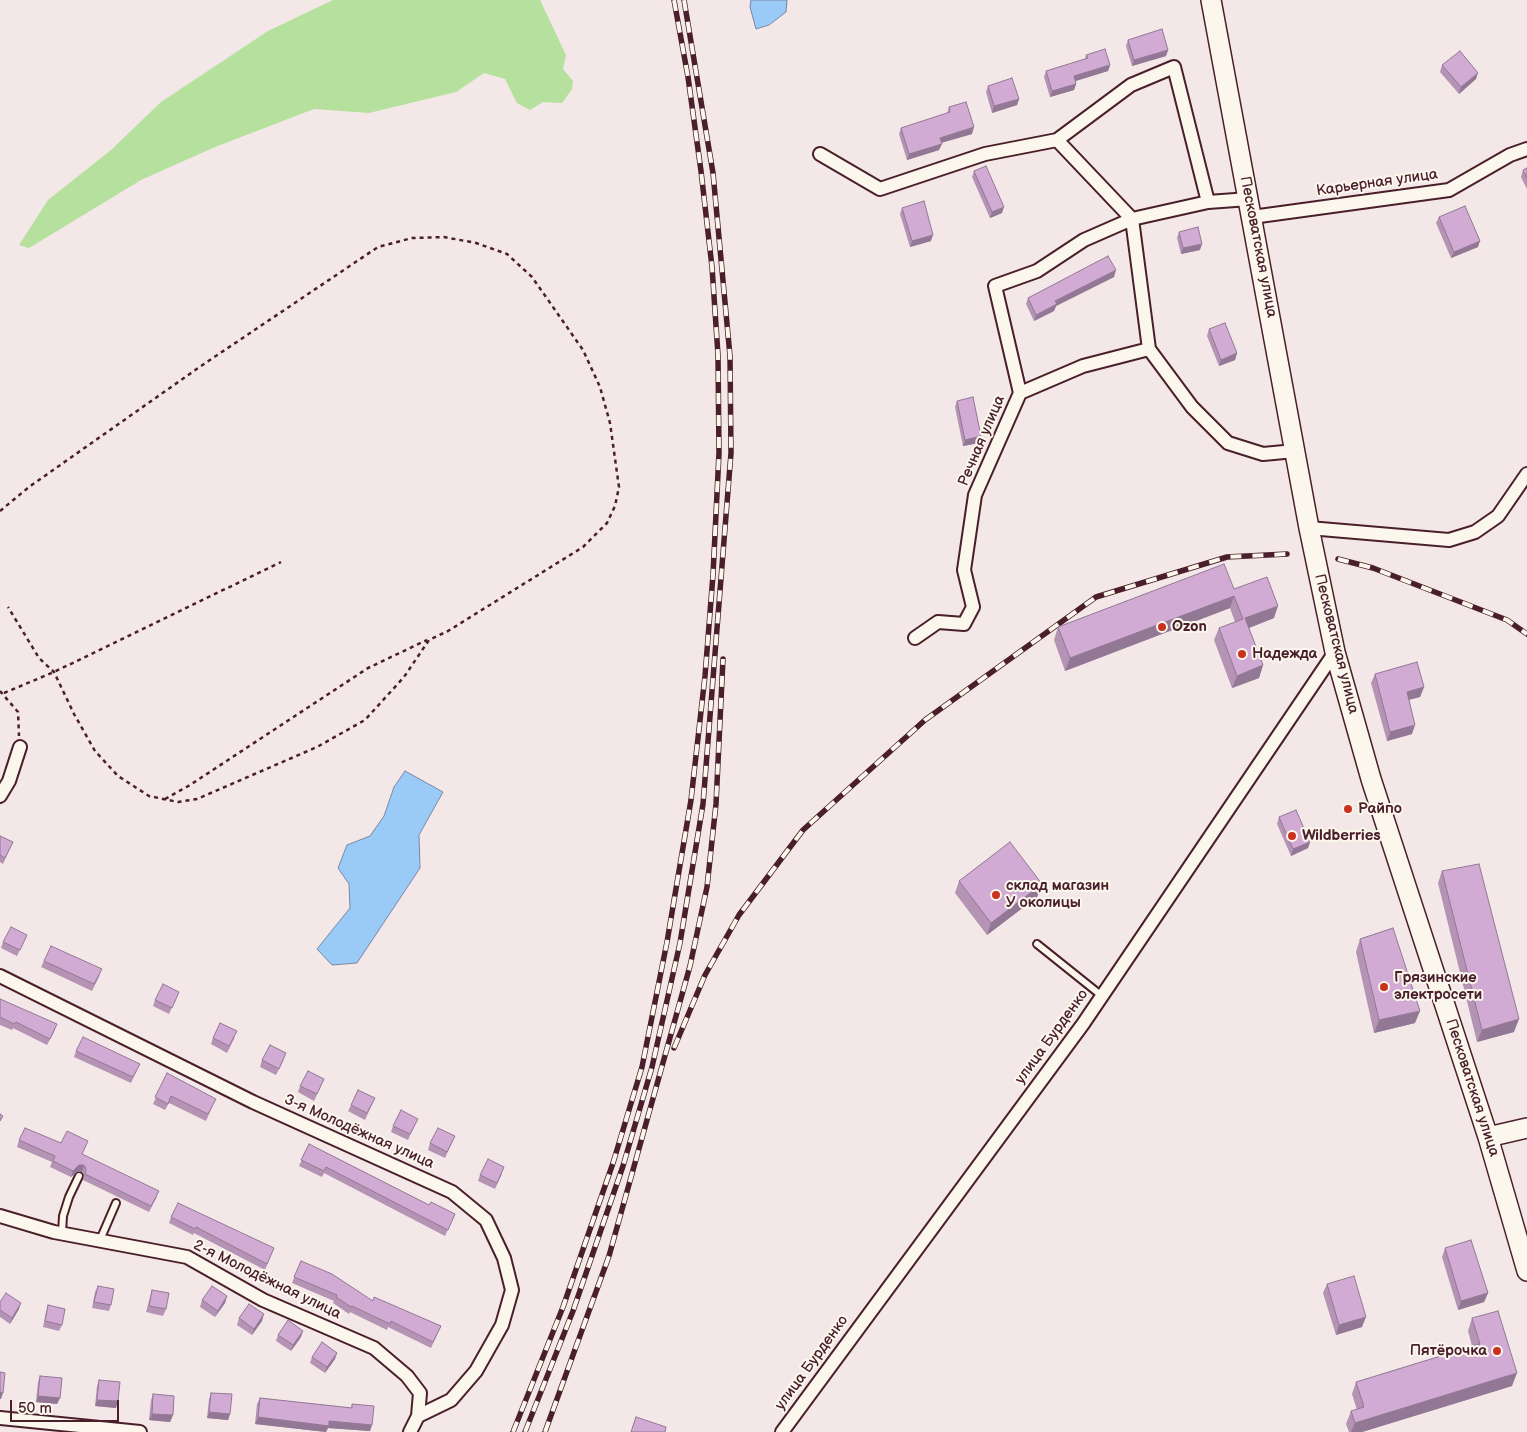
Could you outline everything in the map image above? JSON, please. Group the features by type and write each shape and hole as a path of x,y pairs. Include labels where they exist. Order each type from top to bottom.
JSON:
{"main road":[{"name":"Песковатская улица","path":"1211,0 1309,528 1335,652 1371,779 1488,1137 1527,1271"},
{"path":"1488,1137 1527,1128"}],"street":[{"path":"820,154 880,188 985,154 1057,140 1131,85 1174,67 1208,202"},
{"path":"1057,140 1132,219 1149,349 1192,407 1228,443 1263,454 1295,451"},
{"name":"Карьерная улица","path":"1251,208 1449,190 1510,155 1527,149"},
{"name":"Речная улица","path":"915,638 938,622 964,624 973,607 964,570 975,495 1020,393 995,286 1036,271 1084,240 1132,219 1208,202 1251,208"},
{"name":"Речная улица","path":"1020,393 1083,366 1149,349"},
{"path":"1309,528 1449,540 1475,532 1498,516 1527,474"},
{"name":"улица Бурденко","path":"782,1432 1102,996 1335,652"},
{"path":"0,796 9,781 20,747"},
{"name":"3-я Молодёжная улица","path":"0,976 253,1102 452,1192 486,1220 504,1258 512,1290 502,1325 476,1371 451,1400 418,1416"},
{"name":"2-я Молодёжная улица","path":"0,1216 62,1233 187,1257 263,1300 374,1348 406,1376 420,1393 418,1416"},
{"path":"410,1432 418,1416"},
{"path":"0,1418 140,1432"}],"lane":[{"path":"1036,944 1102,996"},
{"path":"62,1233 63,1216 79,1176"},
{"path":"100,1240 116,1203"}],"path":[{"path":"0,511 28,487 209,360 378,247 412,238 444,237 476,243 507,254 532,277 583,350 600,387 610,423 619,486 615,506 607,523 582,547 538,576 429,640 368,668 190,785 164,799"},
{"path":"4,693 54,672 281,562"},
{"path":"8,607 39,658 54,672 74,714 95,751 118,776 149,796 178,802 197,799 317,748 366,720 404,677 429,640"},
{"path":"0,691 4,693 18,712 20,747"}],"green space":[{"path":"333,0 540,0 566,55 563,69 573,81 572,89 562,103 543,102 530,110 517,103 505,79 484,73 456,92 369,113 314,109 215,147 141,180 29,248 19,245 48,200 111,150 161,102 268,31"}],"water":[{"path":"751,0 787,0 786,12 769,25 756,29 750,7"},
{"path":"405,771 443,792 419,835 420,868 357,963 332,965 317,949 350,908 349,884 338,868 347,845 370,836 384,816 394,787"}],"building":[{"path":"1162,29 1168,50 1134,60 1128,40"},
{"path":"1105,49 1110,65 1074,76 1076,84 1052,91 1046,71 1088,58 1086,55"},
{"path":"1460,51 1478,73 1461,87 1442,65"},
{"path":"1012,78 1019,99 994,106 988,86"},
{"path":"966,102 974,127 940,138 942,144 909,154 901,128 950,112 949,107"},
{"path":"986,166 1004,207 992,212 974,171"},
{"path":"1527,168 1527,178 1523,170"},
{"path":"924,201 933,235 912,241 902,208"},
{"path":"1465,206 1480,241 1454,252 1439,217"},
{"path":"1198,227 1202,244 1183,248 1179,232"},
{"path":"1108,256 1116,270 1055,301 1057,304 1036,315 1028,298"},
{"path":"1225,323 1237,353 1221,360 1209,329"},
{"path":"973,397 981,436 965,440 957,401"},
{"path":"1224,564 1234,589 1267,577 1278,606 1245,618 1263,665 1237,676 1219,628 1243,619 1234,596 1070,658 1058,627"},
{"path":"1417,662 1424,687 1407,692 1415,725 1390,732 1375,674"},
{"name":"Wildberries","path":"1296,810 1310,842 1293,849 1279,817"},
{"path":"0,836 13,842 5,858 0,855"},
{"name":"склад магазин У околицы","path":"1010,842 1042,884 991,923 959,881"},
{"path":"1479,864 1519,1019 1482,1030 1442,871"},
{"path":"11,927 27,935 20,950 3,942"},
{"name":"Грязинские электросети","path":"1393,928 1420,1011 1379,1020 1360,939"},
{"path":"51,946 102,969 94,984 44,961"},
{"path":"163,984 179,992 172,1008 155,1000"},
{"path":"0,999 57,1024 50,1039 16,1022 14,1024 0,1017"},
{"path":"220,1023 237,1031 229,1046 213,1038"},
{"path":"83,1037 140,1064 133,1077 76,1051"},
{"path":"270,1045 286,1053 279,1069 262,1060"},
{"path":"308,1071 324,1079 317,1094 300,1086"},
{"path":"167,1073 216,1099 208,1114 171,1096 168,1104 155,1097"},
{"path":"358,1090 375,1098 367,1113 351,1105"},
{"path":"401,1110 418,1119 410,1134 393,1126"},
{"path":"25,1128 61,1143 67,1131 88,1141 82,1154 159,1191 151,1206 85,1174 86,1169 84,1165 79,1165 73,1171 53,1161 55,1156 19,1140"},
{"path":"438,1128 455,1136 447,1152 430,1143"},
{"path":"309,1144 429,1205 431,1202 455,1214 448,1230 326,1167 324,1171 301,1160"},
{"path":"488,1159 504,1167 497,1183 480,1175"},
{"path":"178,1203 274,1248 267,1264 196,1227 195,1229 171,1217"},
{"path":"1471,1240 1488,1293 1461,1301 1445,1248"},
{"path":"301,1261 332,1274 373,1301 374,1297 441,1326 433,1342 391,1321 390,1324 351,1307 336,1297 337,1295 294,1277"},
{"path":"1354,1276 1366,1317 1339,1325 1327,1284"},
{"path":"98,1286 114,1289 111,1305 94,1302"},
{"path":"212,1286 227,1296 218,1311 202,1300"},
{"path":"152,1290 169,1293 166,1309 149,1306"},
{"path":"6,1293 21,1303 12,1318 0,1310 0,1302"},
{"path":"249,1304 264,1314 254,1329 239,1318"},
{"path":"48,1305 65,1309 62,1325 45,1321"},
{"path":"1498,1311 1517,1373 1355,1423 1351,1411 1364,1407 1356,1382 1480,1344 1472,1318"},
{"path":"288,1320 303,1331 293,1345 278,1335"},
{"path":"322,1342 337,1353 327,1367 312,1357"},
{"path":"0,1372 5,1373 3,1393 0,1392"},
{"path":"40,1376 62,1378 60,1398 38,1396"},
{"path":"99,1380 120,1382 118,1401 97,1400"},
{"path":"211,1393 232,1394 230,1414 209,1412"},
{"path":"153,1394 174,1396 173,1415 152,1414"},
{"path":"260,1398 352,1408 352,1404 374,1406 372,1425 329,1421 329,1426 258,1417"},
{"path":"636,1417 666,1427 665,1432 631,1432"}],"railway":[{"path":"513,1432 563,1307 613,1163 642,1067 667,942 691,800 705,676 713,575 719,453 718,355 712,267 701,171 688,77 674,0"},
{"path":"525,1432 573,1311 623,1166 652,1067 680,943 703,804 731,453 730,356 713,173 684,0"},
{"path":"674,1048 705,975 739,915 803,830 925,720 1096,597 1227,557 1287,554"},
{"path":"1338,559 1373,568 1507,620 1527,634"},
{"path":"545,1432 609,1256 690,966 707,887 716,804 723,659"}],"place":[{"name":"Ozon","path":"1162,627"},
{"name":"Надежда","path":"1242,654"},
{"name":"Райпо","path":"1348,809"},
{"name":"Wildberries","path":"1292,836"},
{"name":"склад магазин У околицы","path":"996,895"},
{"name":"Грязинские электросети","path":"1384,987"},
{"name":"Пятёрочка","path":"1497,1351"}]}
